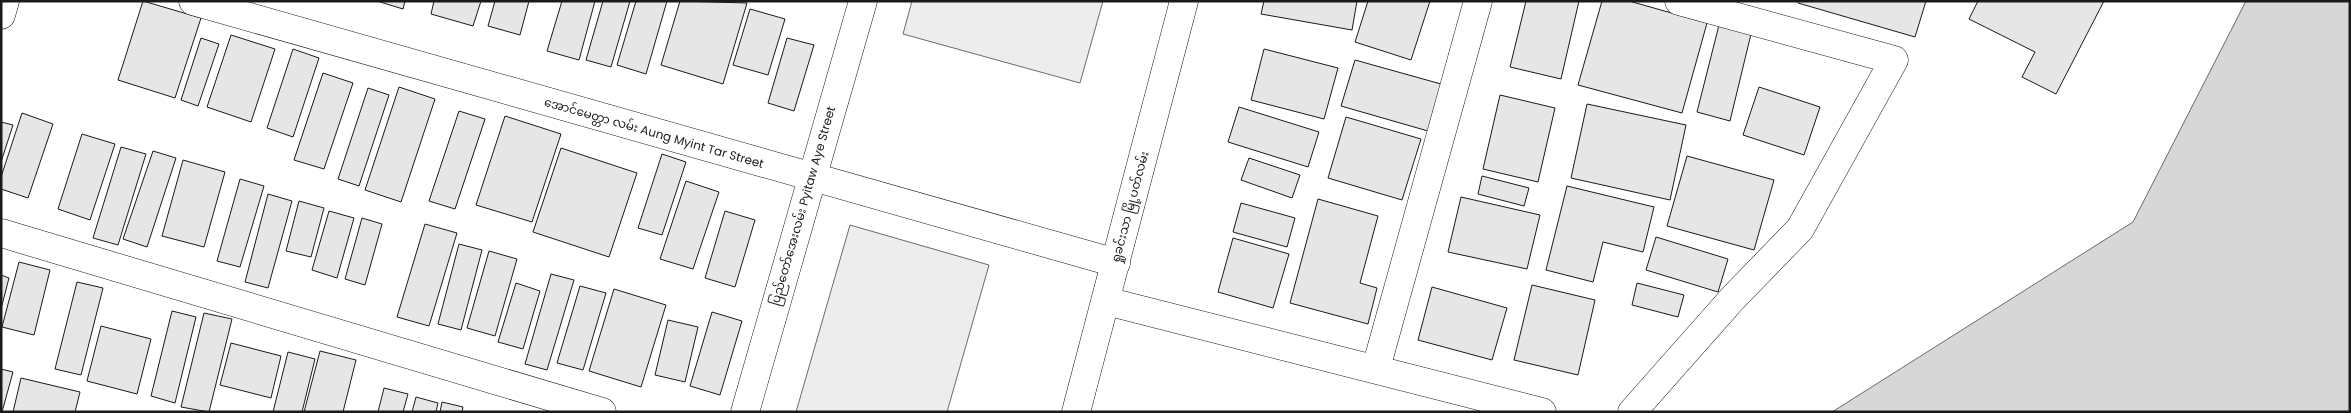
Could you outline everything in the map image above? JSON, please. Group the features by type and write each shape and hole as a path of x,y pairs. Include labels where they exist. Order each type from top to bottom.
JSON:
{"street":[{"path":"1,14 5,1"},
{"name":"အောင်မေတ္တာ လမ်း Aung Myint Tar Street","path":"193,1 811,178 1116,263"},
{"name":"ပြည်တော်အေးလမ်း Pyitaw Aye Street","path":"744,412 863,1"},
{"name":"ရှုခင်းသာ မြို့ပတ်လမ်း","path":"1076,412 1184,1"},
{"path":"1376,368 1478,1"},
{"path":"1632,412 1733,298 1800,229 1894,60 1679,1"},
{"path":"1,233 602,412"},
{"path":"1106,301 1376,368 1542,412"}],"shaded area":[{"path":"912,1 1103,1 1080,83 903,34"},
{"path":"2246,1 2350,1 2350,412 1832,412 2133,222"},
{"path":"850,225 989,265 947,412 796,412"}],"building":[{"path":"143,1 201,18 175,98 118,80"},
{"path":"377,1 405,1 403,9"},
{"path":"434,1 481,1 473,26 431,14"},
{"path":"495,1 529,1 520,35 488,26"},
{"path":"562,1 595,1 579,60 547,51"},
{"path":"603,1 630,1 611,67 586,60"},
{"path":"636,1 667,1 646,74 617,65"},
{"path":"680,1 747,3 723,84 661,65"},
{"path":"1264,1 1357,1 1352,30 1261,14"},
{"path":"1368,1 1430,1 1411,60 1355,42"},
{"path":"1526,1 1579,1 1561,79 1510,67"},
{"path":"1602,1 1629,1 1707,23 1682,113 1578,85"},
{"path":"1799,1 1926,1 1915,37 1798,3"},
{"path":"1978,1 2104,1 2056,94 2022,77 2035,52 1969,19"},
{"path":"750,9 785,19 768,75 733,65"},
{"path":"1719,25 1751,34 1730,121 1697,112"},
{"path":"231,35 275,49 251,122 207,107"},
{"path":"201,38 219,44 198,106 181,100"},
{"path":"787,38 814,45 794,111 768,103"},
{"path":"293,49 319,58 293,137 267,128"},
{"path":"1264,49 1338,68 1324,119 1251,100"},
{"path":"1355,60 1441,84 1428,131 1341,106"},
{"path":"323,73 353,83 324,169 294,160"},
{"path":"399,87 435,99 401,202 365,190"},
{"path":"1759,87 1820,107 1804,155 1743,135"},
{"path":"368,88 389,95 359,186 338,179"},
{"path":"1500,95 1555,108 1538,182 1483,169"},
{"path":"1587,104 1686,125 1670,200 1571,178"},
{"path":"1239,107 1319,132 1308,167 1228,142"},
{"path":"459,111 485,119 455,209 429,201"},
{"path":"22,113 53,124 28,198 1,189 1,177"},
{"path":"505,116 561,134 532,222 476,205"},
{"path":"1346,117 1421,139 1402,200 1328,178"},
{"path":"1,122 13,125 1,162"},
{"path":"82,134 115,144 90,220 58,209"},
{"path":"121,147 146,154 118,245 93,238"},
{"path":"561,148 637,173 609,257 533,232"},
{"path":"153,151 176,158 147,247 123,239"},
{"path":"662,154 686,162 662,235 638,228"},
{"path":"1687,156 1774,180 1754,250 1667,226"},
{"path":"1249,158 1300,175 1292,198 1241,180"},
{"path":"183,160 225,172 204,247 162,236"},
{"path":"1482,176 1529,188 1524,206 1478,194"},
{"path":"240,179 264,186 240,267 217,261"},
{"path":"686,181 719,192 693,269 660,259"},
{"path":"1567,186 1654,207 1643,252 1603,242 1593,282 1546,270"},
{"path":"268,194 292,201 268,288 245,282"},
{"path":"1461,197 1540,215 1527,269 1448,252"},
{"path":"1318,199 1378,216 1360,283 1377,288 1368,324 1290,303"},
{"path":"299,201 324,208 311,257 286,251"},
{"path":"1241,203 1295,218 1287,247 1233,232"},
{"path":"329,211 354,218 337,278 312,270"},
{"path":"725,211 755,220 735,287 705,278"},
{"path":"362,218 382,224 365,285 345,279"},
{"path":"425,224 457,233 429,326 397,317"},
{"path":"1656,237 1728,259 1718,292 1646,270"},
{"path":"1233,238 1289,254 1273,308 1218,292"},
{"path":"459,244 482,250 461,330 438,324"},
{"path":"489,251 517,259 495,336 467,328"},
{"path":"19,262 50,270 34,335 2,327"},
{"path":"551,274 574,280 547,370 525,364"},
{"path":"1,275 9,278 1,309"},
{"path":"77,282 103,288 81,375 55,369"},
{"path":"516,283 540,291 523,349 498,342"},
{"path":"1637,283 1684,295 1678,317 1632,305"},
{"path":"1532,285 1595,300 1578,375 1514,360"},
{"path":"580,286 606,293 583,370 557,363"},
{"path":"1432,287 1507,308 1492,360 1418,340"},
{"path":"614,289 666,305 641,387 589,371"},
{"path":"172,311 196,317 175,403 151,396"},
{"path":"712,312 742,321 720,395 690,386"},
{"path":"204,313 232,319 209,412 181,407"},
{"path":"668,320 698,327 685,382 655,375"},
{"path":"101,326 151,339 137,394 87,381"},
{"path":"231,343 281,356 271,398 220,385"},
{"path":"320,351 356,360 343,412 304,412"},
{"path":"288,352 315,359 302,412 273,412"},
{"path":"1,369 13,372 2,412 1,412"},
{"path":"21,378 80,392 75,412 13,412"},
{"path":"384,388 408,394 403,412 378,412"},
{"path":"416,397 438,403 436,412 412,412"},
{"path":"442,402 463,407 462,412 440,412"}]}
